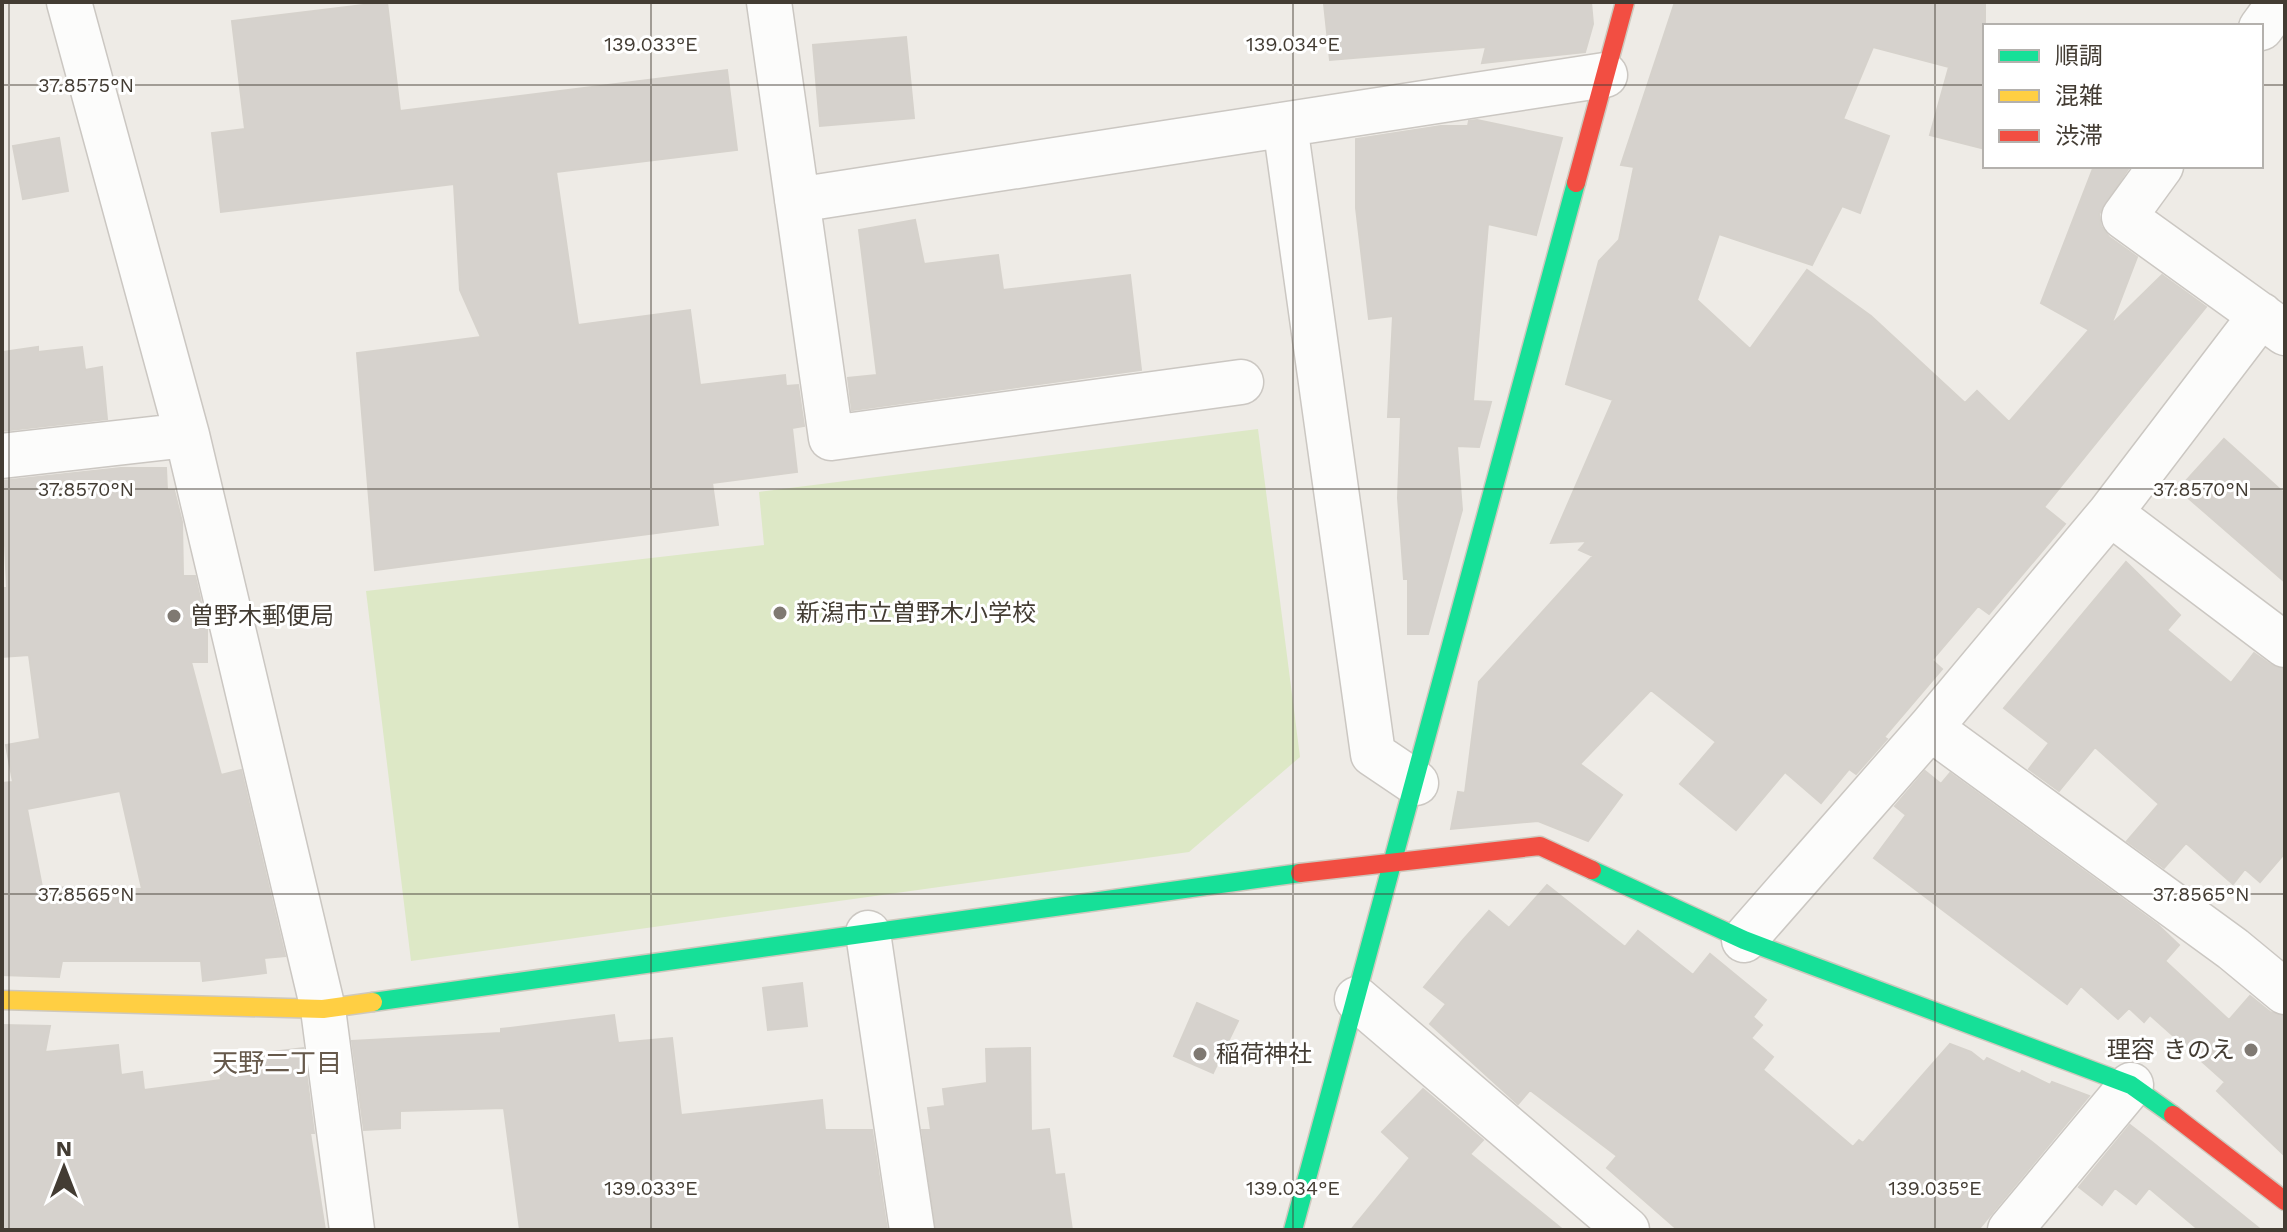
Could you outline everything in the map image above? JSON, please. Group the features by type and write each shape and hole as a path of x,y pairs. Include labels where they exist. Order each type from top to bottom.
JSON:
{"street":[{"path":"69,2 187,435 323,1009 352,1230"},
{"path":"769,2 831,438 1241,382"},
{"path":"1293,1230 1396,860 1625,2"},
{"path":"2263,25 2280,2"},
{"path":"797,200 1605,75"},
{"path":"1285,125 1373,754 1416,783"},
{"path":"1744,940 1930,728 2273,324 2124,217 2160,168"},
{"path":"2,456 187,435"},
{"path":"2110,513 2285,645"},
{"path":"1930,728 2233,949 2285,992"},
{"path":"2,1000 323,1009 1396,860 1540,846 1744,940 2131,1085 2201,1134 2285,1201"},
{"path":"868,933 912,1230"},
{"path":"1357,999 1627,1230"},
{"path":"2010,1230 2131,1085"}],"green space":[{"path":"1258,429 1300,757 1189,852 411,961 366,591 764,545 759,492"}],"building":[{"path":"387,2 400,111 727,70 737,150 556,172 578,325 690,310 700,385 785,375 786,386 798,385 804,426 792,428 797,472 712,483 718,525 375,570 357,353 481,337 460,290 454,184 221,212 212,133 245,129 232,21"},
{"path":"1591,2 1593,24 1585,52 1482,63 1486,47 1330,60 1324,4"},
{"path":"1675,2 1985,2 1983,148 1930,135 1949,67 1873,47 1843,119 1889,136 1860,213 1842,206 1812,265 1719,234 1697,300 1750,349 1807,270 1871,316 1965,403 1977,391 2009,422 2089,330 2041,303 2093,168 2129,168 2099,214 2101,226 2109,237 2137,257 2111,325 2162,275 2206,307 2044,507 2065,524 1989,614 1978,606 1932,660 1942,669 1884,737 1887,739 1856,774 1849,769 1821,803 1785,772 1736,830 1680,784 1716,742 1651,690 1580,764 1622,795 1588,841 1538,821 1451,829 1458,792 1465,793 1479,682 1593,556 1579,550 1587,541 1551,543 1613,400 1566,384 1599,261 1619,240 1634,167 1621,165"},
{"path":"906,37 914,118 820,126 813,45"},
{"path":"1477,120 1562,138 1536,235 1488,224 1473,401 1491,402 1479,447 1457,446 1462,510 1428,634 1408,634 1408,579 1404,579 1398,498 1401,417 1388,417 1393,316 1369,319 1356,208 1356,139 1441,126 1468,126 1469,121"},
{"path":"59,138 68,191 23,199 13,146"},
{"path":"915,220 924,264 998,255 1003,290 1130,275 1141,370 852,410 848,378 877,375 859,230"},
{"path":"38,347 38,352 82,347 85,370 102,367 107,419 2,431 2,352"},
{"path":"2224,439 2285,494 2285,582 2186,496 2186,481"},
{"path":"121,468 166,468 167,490 174,490 182,522 183,576 195,576 207,628 207,662 191,662 221,775 241,770 285,956 264,958 266,973 203,981 201,961 62,961 59,977 2,975 2,783 13,782 6,745 40,739 29,655 2,657 2,588 7,588 2,481","holes":["120,791 142,889 42,887 27,809"]},
{"path":"2126,562 2180,615 2167,630 2231,683 2254,653 2271,665 2285,669 2285,853 2260,882 2245,869 2233,884 2186,843 2164,868 2127,841 2159,804 2095,747 2059,791 2029,769 2049,743 2004,708"},
{"path":"1925,771 1941,784 1950,773 2158,925 2179,945 2165,961 2229,1020 2250,996 2270,1012 2285,1016 2285,1156 2217,1091 2225,1082 2150,1015 2144,1022 2129,1008 2118,1019 2081,986 2067,1004 1874,858 1906,815 1895,806"},
{"path":"1547,885 1625,947 1638,931 1693,975 1710,954 1766,1000 1753,1017 1762,1025 1751,1038 1773,1057 1763,1070 1853,1147 1859,1140 1863,1143 1950,1044 1971,1052 1984,1062 1987,1058 2020,1074 2022,1071 2050,1085 2052,1082 2089,1096 1978,1230 1678,1230 1607,1168 1617,1156 1530,1090 1518,1104 1430,1024 1446,1004 1424,987 1463,940 1489,911 1509,928"},
{"path":"802,983 807,1026 768,1030 763,988"},
{"path":"1197,1003 1238,1021 1213,1073 1174,1056"},
{"path":"614,1015 618,1043 672,1038 681,1115 822,1100 825,1130 872,1130 887,1230 520,1230 504,1108 400,1111 400,1128 364,1130 352,1041 501,1033 501,1029"},
{"path":"2,1025 50,1026 45,1052 118,1045 121,1075 142,1072 144,1090 221,1080 218,1059 303,1048 314,1133 310,1133 325,1230 2,1230"},
{"path":"1030,1048 1031,1131 1049,1129 1055,1175 1064,1174 1072,1230 936,1230 922,1130 931,1130 928,1108 945,1106 943,1089 987,1083 986,1049"},
{"path":"1423,1089 1483,1140 1470,1154 1563,1230 1351,1230 1410,1158 1382,1132"},
{"path":"2130,1125 2261,1230 2199,1230 2149,1188 2136,1204 2115,1188 2102,1205 2079,1187"}],"traffic: fast":[{"path":"1293,1230 1576,183"},
{"path":"1592,870 1744,940 2131,1085 2173,1115"},
{"path":"373,1002 1300,873"}],"traffic: slow":[{"path":"2,1000 323,1009 373,1002"}],"traffic: jam":[{"path":"1576,183 1625,2"},
{"path":"1300,873 1540,846 1592,870"},
{"path":"2173,1115 2285,1201"}],"place":[{"name":"新潟市立曽野木小学校","path":"780,613"},
{"name":"曽野木郵便局","path":"174,616"},
{"name":"理容 きのえ","path":"2251,1050"},
{"name":"稲荷神社","path":"1200,1054"}],"district":[{"name":"天野二丁目","path":"277,1063"}]}
